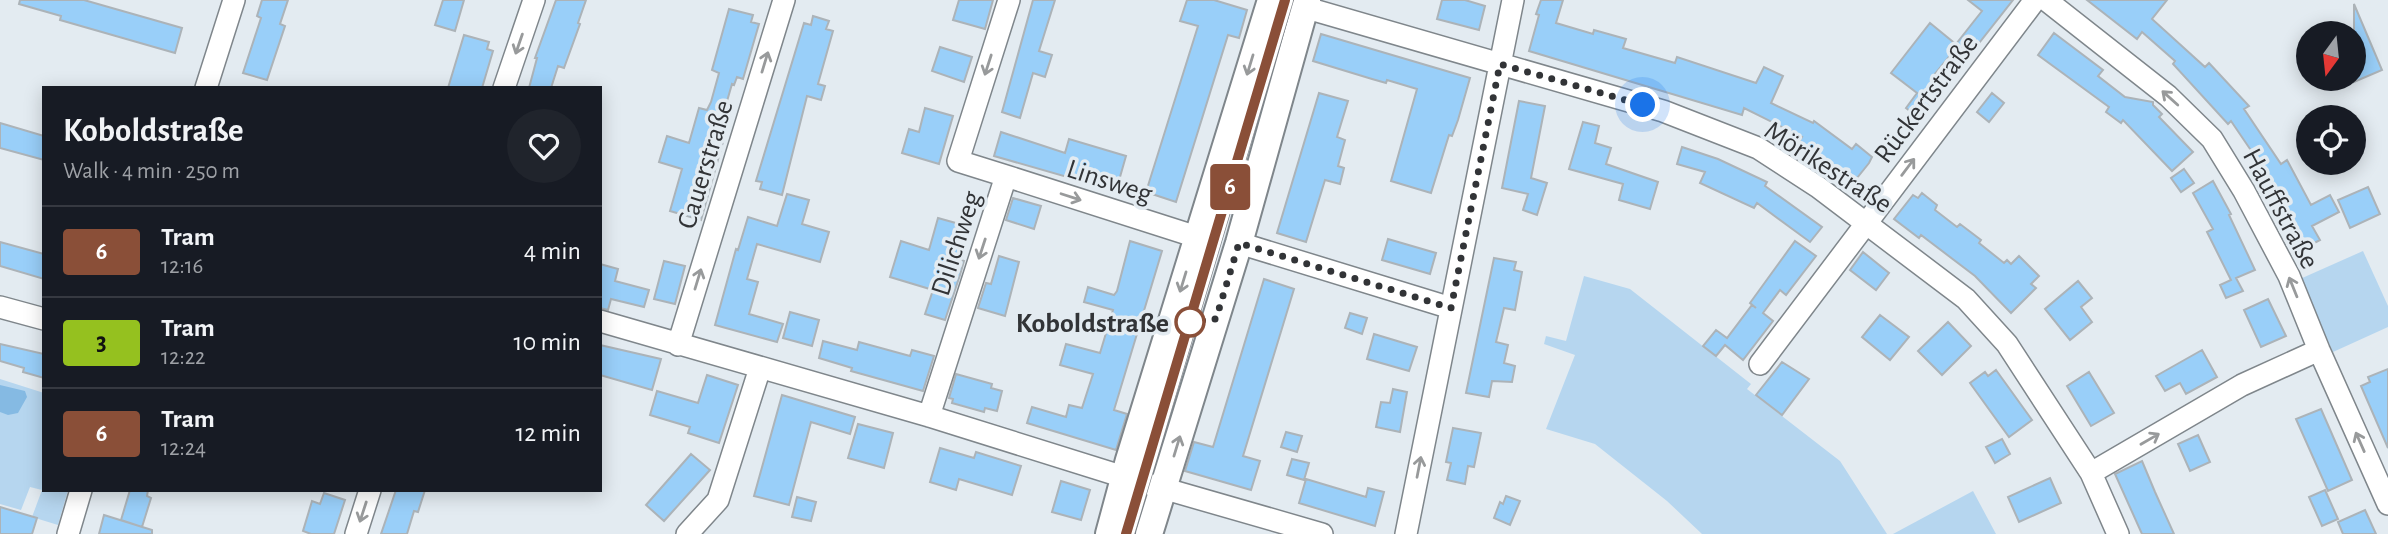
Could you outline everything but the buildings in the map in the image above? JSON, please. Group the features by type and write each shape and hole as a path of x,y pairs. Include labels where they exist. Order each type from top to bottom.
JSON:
{"main road":[{"path":"1109,534 1124,477 1271,0"},
{"path":"1149,534 1239,243 1306,4"}],"street":[{"path":"207,86 234,0"},
{"path":"505,86 534,0"},
{"name":"Cauerstraße","path":"678,345 784,0"},
{"name":"Dilichweg","path":"929,416 1006,176 958,161 1009,0"},
{"name":"Mörikestraße","path":"1279,0 1306,4 1663,111 1758,148 1867,222 1966,299 2007,344 2091,473 2118,534"},
{"path":"1406,534 1513,0"},
{"name":"Rückertstraße","path":"1760,364 2035,0"},
{"name":"Hauffstraße","path":"2046,0 2168,96 2212,139 2244,191 2289,276 2388,504"},
{"name":"Linsweg","path":"1006,176 1197,237"},
{"path":"1239,243 1451,308"},
{"path":"0,307 42,318"},
{"path":"602,322 1322,534"},
{"path":"2091,473 2242,385 2319,350"},
{"path":"687,534 718,500 760,368"},
{"path":"68,534 80,492"},
{"path":"356,534 369,492"}],"shaded area":[{"path":"2363,251 2388,306 2388,327 2333,352 2300,279"},
{"path":"1584,276 1630,289 1751,384 1747,389 1840,461 1887,534 1702,534 1667,501 1595,444 1546,429 1575,355 1544,344 1546,336 1566,341"},
{"path":"0,379 42,392 42,490 30,487 21,510 0,504"},
{"path":"0,385 25,391 27,397 18,413 8,415 0,412"},
{"path":"42,490 67,492 58,525 32,517"},
{"path":"1973,491 1996,534 1893,534"}],"tram line":[{"name":"6","path":"1126,534 1285,0"},
{"path":"1134,534 1293,0"}],"place":[{"name":"Koboldstraße","path":"1190,322"}],"route":[{"path":"1190,322 1216,319 1239,243 1451,308 1500,64 1643,105"}]}
